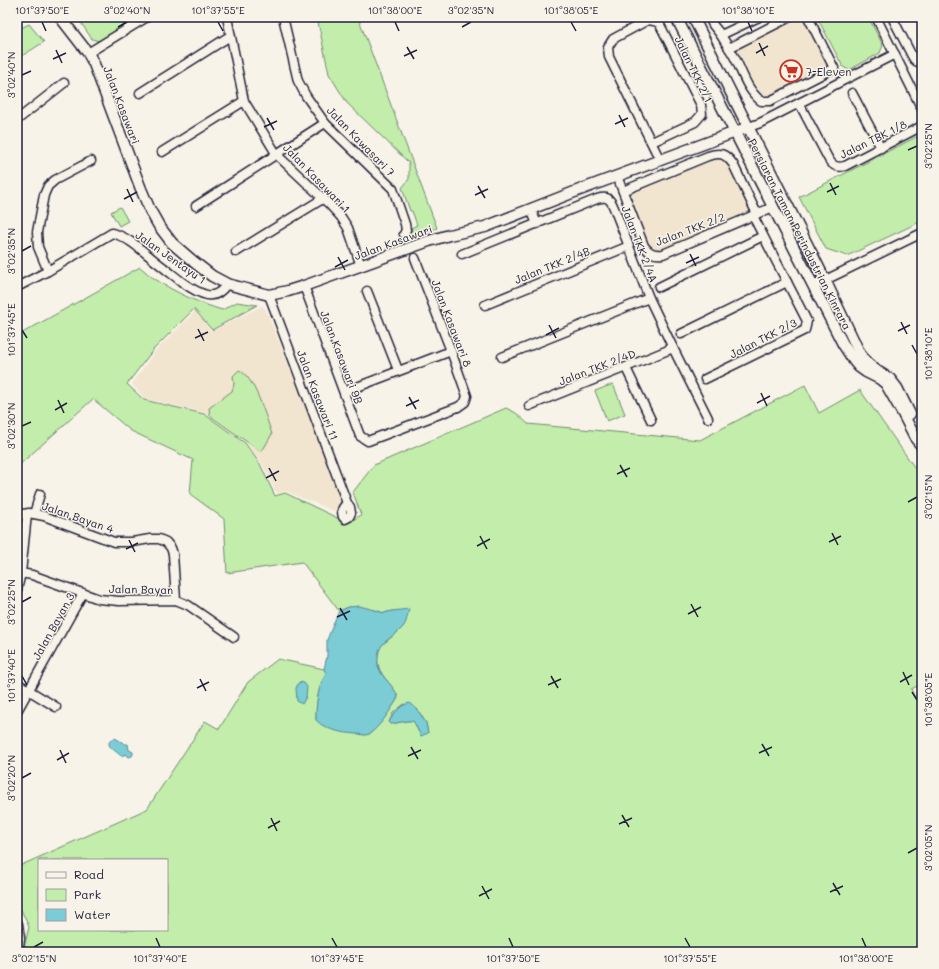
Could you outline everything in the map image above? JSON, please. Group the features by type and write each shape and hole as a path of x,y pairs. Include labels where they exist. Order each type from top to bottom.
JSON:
{"street":[{"name":"Jalan Kasawari","path":"60,17 88,53 94,64 150,210 172,243 212,276 227,284 268,295 304,286 429,241 486,227 749,127"},
{"path":"88,53 147,17"},
{"name":"Jalan Kasawari 1","path":"227,17 244,101 277,155 324,198 341,217 348,228 361,266"},
{"name":"Jalan Kawasari 7","path":"283,17 298,81 306,96 325,123 393,189 405,224 406,230 404,234"},
{"name":"Persiaran Taman Perindustrian Kinrara","path":"676,17 843,344 854,361 866,372 880,379 886,384 916,439 922,446"},
{"name":"Persiaran Taman Perindustrian Kinrara","path":"693,17 825,280 860,354 868,364 876,371 890,379 897,388 922,435"},
{"path":"709,17 729,48 754,96 761,101 770,101 834,68"},
{"path":"721,35 759,17"},
{"path":"729,48 790,17"},
{"path":"808,17 840,82"},
{"path":"876,17 922,109"},
{"path":"892,17 914,60 922,63"},
{"name":"Jalan TKK 2/1","path":"652,142 694,122 702,114 701,105 659,23 648,20 613,39 608,47 609,58 660,160"},
{"path":"140,93 230,36"},
{"path":"749,127 760,123 895,54"},
{"path":"17,120 64,83"},
{"path":"852,93 881,148"},
{"path":"162,152 244,101"},
{"name":"Jalan TBK 1/8","path":"798,103 829,160 835,166 840,167 845,166 922,126"},
{"path":"196,206 325,123"},
{"path":"623,191 708,156 722,154 728,157 733,164 755,215"},
{"path":"48,271 38,247 37,232 44,195 48,186 55,180 91,161"},
{"name":"Jalan TKK 2/2","path":"617,176 644,246 652,254 657,255 773,207"},
{"name":"Jalan TKK 2/4A","path":"462,254 597,199 603,197 608,198 612,202 649,298 708,418"},
{"path":"236,252 324,198"},
{"path":"531,209 537,224"},
{"name":"Jalan TKK 2/3","path":"705,379 805,330 807,321 763,236 755,215"},
{"name":"Jalan Jentayu 1","path":"17,287 48,271 112,233 132,242 192,289 206,295 212,295 221,292 227,284"},
{"path":"814,286 922,233"},
{"path":"659,287 763,236"},
{"name":"Jalan TKK 2/4B","path":"485,305 629,246"},
{"name":"Jalan Kasawari 8","path":"360,436 368,441 458,407 465,402 467,396 451,350 415,258"},
{"path":"681,334 787,282"},
{"name":"Jalan Kasawari 9B","path":"304,286 360,436"},
{"path":"367,291 398,370"},
{"name":"Jalan Kasawari 11","path":"268,295 348,503"},
{"path":"502,357 649,298"},
{"name":"Jalan TKK 2/4D","path":"529,406 673,348"},
{"path":"344,392 451,350"},
{"path":"626,368 651,420"},
{"path":"17,590 31,514 40,494"},
{"name":"Jalan Bayan 4","path":"17,515 31,514 44,516 114,542 159,539 166,542 171,548 173,554 176,600"},
{"name":"Jalan Bayan","path":"19,573 32,575 99,599 176,600 188,605 234,637"},
{"name":"Jalan Bayan 3","path":"17,711 83,593"},
{"path":"17,683 56,707"},
{"path":"17,924 20,938 17,952"}],"shaded area":[{"path":"797,17 805,17 830,67 770,98 761,99 756,94 732,49"},
{"path":"722,157 731,164 753,212 659,252 652,250 646,245 627,192 708,159"},
{"path":"262,306 266,310 344,500 334,511 285,491 277,494 261,462 246,442 205,413 145,399 132,384 156,350 195,311 211,331"}],"green space":[{"path":"77,17 137,17 99,41 92,39"},
{"path":"317,17 358,17 437,228 414,236 411,228 417,225 412,211 410,211 402,188 409,179 409,163 347,103 329,74"},
{"path":"817,17 868,17 883,45 880,53 849,70 843,67"},
{"path":"29,24 44,42 17,59 17,30"},
{"path":"922,134 922,221 847,256 826,249 799,197"},
{"path":"120,207 128,221 119,226 111,212"},
{"path":"140,267 153,278 171,289 196,301 222,310 237,302 257,305 212,330 194,309 153,350 127,384 144,400 204,414 245,443 260,464 275,496 285,493 348,523 361,515 353,492 374,465 506,408 516,413 528,424 700,440 805,385 819,413 860,390 922,478 922,684 911,689 922,710 922,952 23,952 29,927 17,901 17,867 147,809 205,721 219,729 248,682 278,659 324,669 327,673 321,683 316,720 350,732 364,735 369,734 389,712 398,698 381,673 378,662 378,654 382,645 403,626 407,614 392,611 384,613 375,610 349,607 339,611 302,562 227,573 224,519 190,494 193,460 131,431 93,399 17,467 17,336","holes":["404,704 417,709 426,723 428,733 418,731 416,724 413,721 391,724 389,722 393,713"]},
{"path":"239,370 245,374 255,389 272,434 264,448 260,451 210,416 209,408 232,391 234,384 233,376"},
{"path":"613,384 625,414 607,421 595,391"}],"water":[{"path":"359,606 384,613 409,609 404,625 384,643 379,651 378,657 380,671 394,689 398,697 375,730 366,735 346,733 326,728 316,720 321,683 326,673 324,669 327,656 327,640 339,611 349,607"},
{"path":"299,682 304,683 307,687 306,697 302,704 297,701 296,688"},
{"path":"410,703 417,709 426,723 428,733 421,736 413,721 404,721 391,724 389,722 398,710"},
{"path":"115,738 125,744 128,744 129,750 133,752 132,756 129,757 126,754 121,756 109,745 111,740"}],"place":[{"name":"7-Eleven","path":"791,71"}]}
